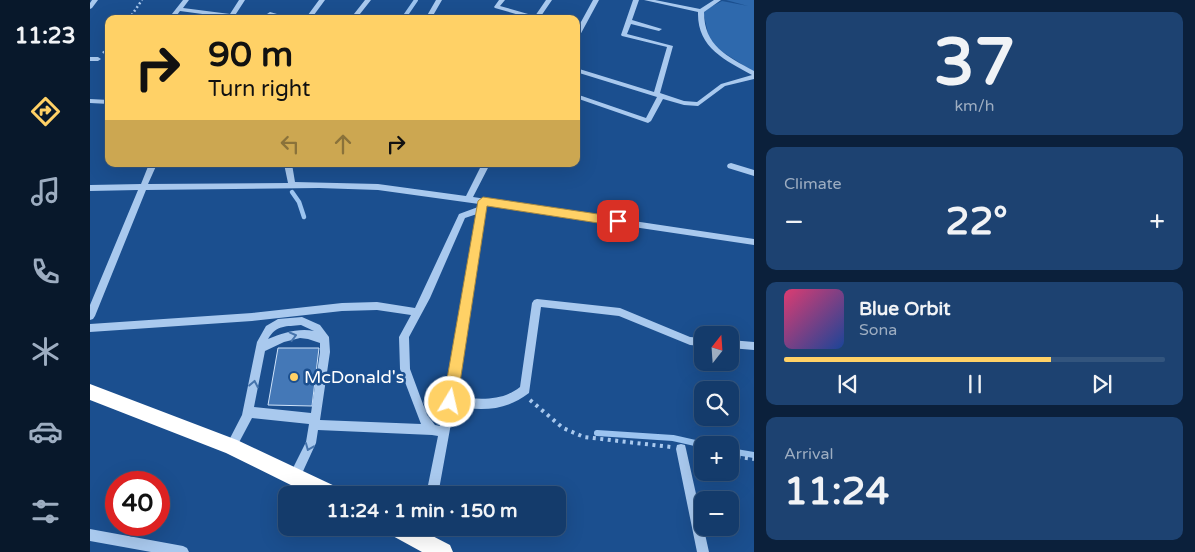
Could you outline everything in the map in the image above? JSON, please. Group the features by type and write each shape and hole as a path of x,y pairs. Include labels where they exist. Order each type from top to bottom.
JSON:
{"highway":[{"path":"90,392 231,446 314,486"},
{"path":"426,536 443,552"}],"street":[{"path":"90,7 94,0"},
{"path":"174,15 186,0"},
{"path":"233,15 242,0"},
{"path":"311,15 322,0"},
{"path":"356,15 368,0"},
{"path":"430,15 439,0"},
{"path":"502,0 497,7 526,15"},
{"path":"539,15 549,0"},
{"path":"580,30 596,0"},
{"path":"580,97 648,121 659,96 670,46 624,35 636,0"},
{"path":"647,0 701,11 718,0"},
{"path":"178,9 224,15"},
{"path":"701,11 700,19 704,37 714,50 754,75"},
{"path":"628,22 659,29"},
{"path":"90,59 98,59"},
{"path":"580,71 684,103 698,104 723,85 754,75"},
{"path":"90,101 105,102"},
{"path":"731,166 754,173"},
{"path":"90,316 152,167"},
{"path":"289,167 292,185"},
{"path":"468,199 484,167"},
{"path":"90,188 292,185 378,187 468,199 482,205 754,242"},
{"path":"432,430 423,418 405,369 404,337 425,298 462,216 482,205"},
{"path":"434,486 450,402 482,205"},
{"path":"450,402 494,405 509,401 525,390 537,303 620,312 694,341"},
{"path":"90,328 252,317 342,307 377,306 416,312"},
{"path":"231,446 248,412 261,348 268,330 278,323 302,321 317,328 324,337 325,352 311,443 295,476"},
{"path":"261,348 274,340 302,333 315,335 324,341"},
{"path":"739,345 754,346"},
{"path":"248,412 314,422 444,432"},
{"path":"681,449 703,552"},
{"path":"90,535 183,552"}],"path":[{"path":"132,15 142,0"},
{"path":"522,393 563,428 584,437 694,451"},
{"path":"739,458 754,460"}],"shaded area":[{"path":"726,0 754,0 754,72 718,49 709,38 703,11 722,1 748,6"}],"building":[{"name":"McDonald's","path":"278,348 319,348 312,406 268,405"}],"waterway":[{"path":"406,15 416,0"},
{"path":"292,192 299,202 304,217"},
{"path":"597,433 673,438 694,443"},
{"path":"739,452 754,455"}],"place":[{"name":"McDonald's","path":"294,377"}],"route":[{"path":"450,402 483,201 618,221"}]}
